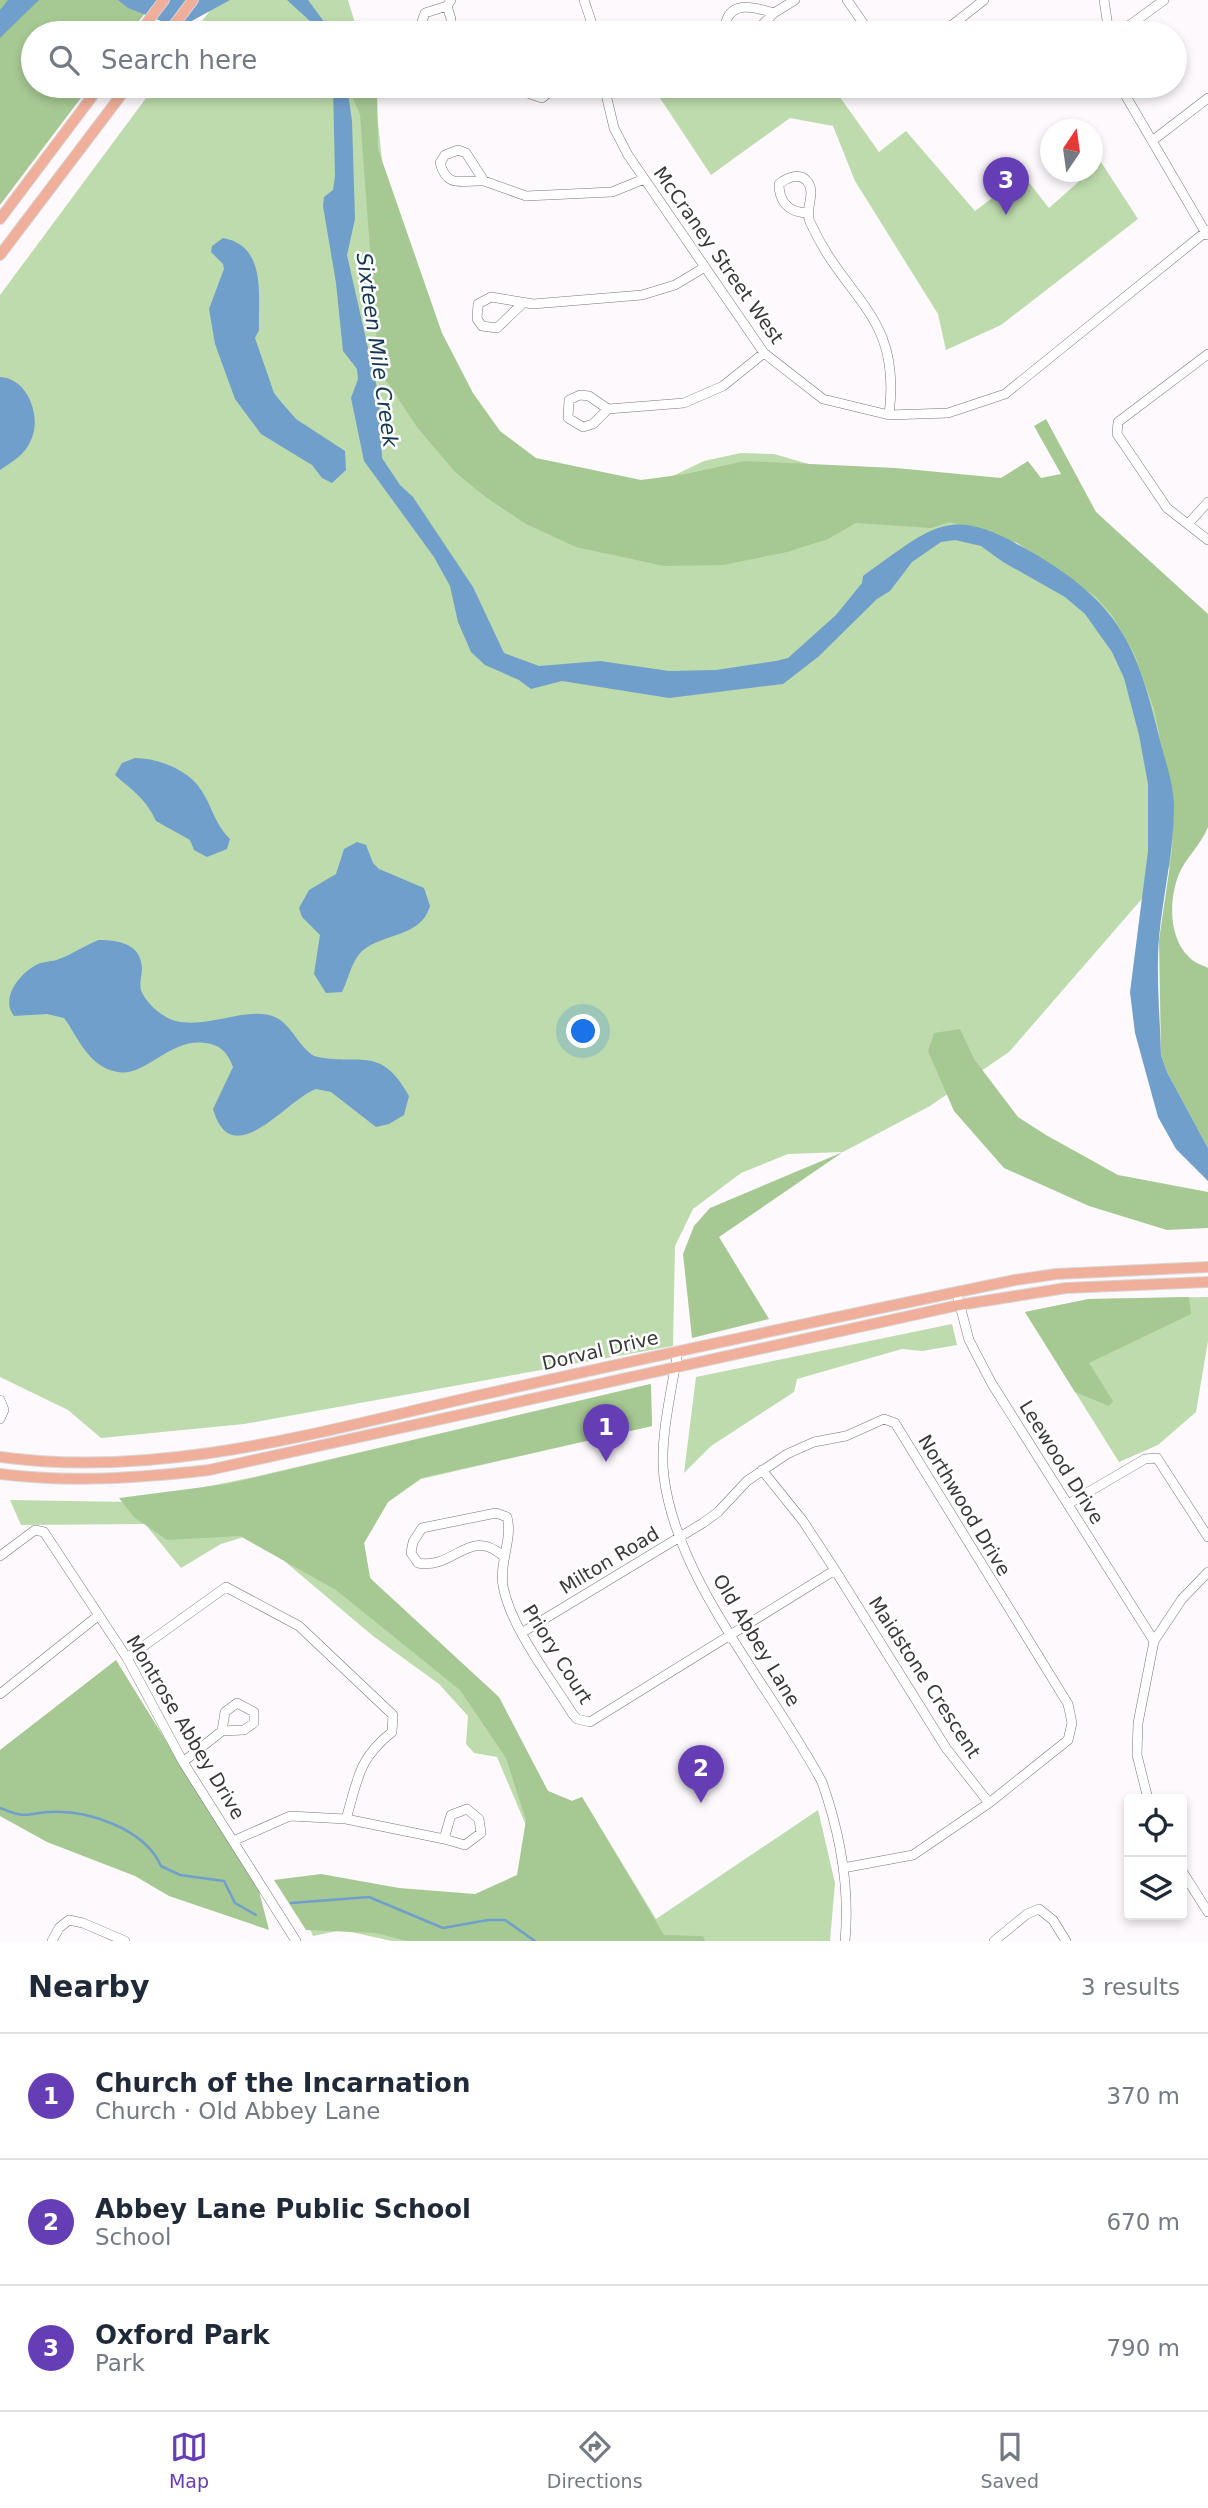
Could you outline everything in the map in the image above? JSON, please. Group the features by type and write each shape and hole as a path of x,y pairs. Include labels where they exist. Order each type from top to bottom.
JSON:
{"main road":[{"path":"148,21 164,0"},
{"path":"177,21 193,0"},
{"path":"1,218 91,98"},
{"path":"0,255 119,98"},
{"name":"Dorval Drive","path":"0,1458 61,1464 119,1464 215,1454 957,1292 1056,1274 1208,1267"},
{"name":"Dorval Drive","path":"0,1474 63,1479 116,1479 209,1470 959,1305 1066,1288 1208,1282"}],"street":[{"path":"584,0 591,21"},
{"path":"766,21 795,0"},
{"path":"847,0 862,21"},
{"path":"957,21 984,0"},
{"path":"1104,0 1107,21"},
{"path":"1135,21 1164,0"},
{"path":"422,21 425,13 449,3 450,21"},
{"path":"726,21 734,7 746,4 774,13"},
{"name":"McCraney Street West","path":"607,98 614,128 644,180 764,353 823,399 889,415 948,413 1005,394 1207,233"},
{"path":"1127,98 1207,233"},
{"path":"1153,141 1208,98"},
{"path":"484,181 466,153 451,150 440,163 443,175 451,181 484,181 526,196 612,192 644,180"},
{"path":"806,213 787,207 779,196 779,184 785,179 794,176 804,178 809,184 811,193 806,213 817,238 876,320 887,342 892,391 889,415"},
{"path":"522,304 497,328 482,326 477,320 478,304 491,297 522,304 642,295 675,285 705,267"},
{"path":"608,409 593,424 583,427 568,418 567,410 569,400 580,395 589,396 608,409 684,403 723,386 764,353"},
{"path":"1208,354 1118,422 1117,434 1167,508 1208,540"},
{"path":"1188,524 1208,502"},
{"name":"Leewood Drive","path":"957,1292 969,1340 992,1384 1154,1641"},
{"name":"Old Abbey Lane","path":"678,1351 663,1475 678,1538 730,1632 822,1782 835,1819 843,1868 847,1896 845,1941"},
{"path":"0,1400 4,1410 0,1419"},
{"name":"Northwood Drive","path":"678,1538 718,1512 738,1490 762,1471 808,1444 846,1436 884,1419 895,1423 1068,1704 1072,1723 1068,1740 989,1803"},
{"path":"1068,1504 1145,1459 1157,1458 1208,1538"},
{"name":"Maidstone Crescent","path":"762,1471 803,1521 946,1748 989,1803"},
{"name":"Priory Court","path":"503,1556 491,1546 480,1544 464,1549 444,1562 430,1565 418,1563 411,1553 413,1542 422,1528 496,1513 507,1517 510,1528 503,1556 502,1583 509,1610 577,1719 590,1722 730,1632"},
{"name":"Montrose Abbey Drive","path":"0,1556 35,1530 44,1532 127,1658 183,1762 296,1941"},
{"name":"Milton Road","path":"523,1632 678,1538"},
{"path":"730,1632 835,1570"},
{"path":"1148,1794 1138,1755 1138,1723 1154,1641 1182,1599 1208,1572"},
{"path":"127,1658 226,1587 299,1626 393,1715 392,1732 371,1749 362,1764 346,1819"},
{"path":"0,1694 99,1615"},
{"path":"183,1762 222,1731"},
{"path":"843,1868 913,1855 989,1803"},
{"path":"233,1841 290,1816 346,1819 465,1844 481,1833 479,1819 467,1810 458,1810 451,1815 444,1839"},
{"path":"1187,1879 1208,1912"},
{"path":"994,1941 1027,1914 1039,1909 1054,1920 1066,1941"},
{"path":"52,1941 59,1927 69,1920 83,1923 125,1941"}],"green space":[{"path":"0,0 155,0 139,21 21,21 21,98 81,98 0,205"},
{"path":"218,0 348,0 354,21 202,21"},
{"path":"146,98 375,98 390,234 440,380 538,471 652,486 704,461 741,453 774,454 843,474 1208,625 1206,825 1009,1052 930,1106 843,1152 788,1154 741,1173 693,1209 675,1246 673,1346 244,1424 101,1438 68,1410 0,1377 0,295"},
{"path":"353,98 377,98 378,149 442,333 473,393 500,431 536,458 641,480 686,474 745,461 896,468 1001,478 1028,461 1041,478 1061,474 1034,426 1046,419 1096,512 1208,614 1208,827 1179,874 1173,895 1172,917 1182,949 1193,960 1208,968 1208,1148 1167,1072 1161,1055 1159,940 1172,851 1174,805 1154,709 1134,653 1112,615 1095,596 1017,543 950,522 931,528 856,523 828,539 787,552 723,565 664,566 576,547 526,524 455,472 417,427 379,370 360,115"},
{"path":"660,98 841,98 879,152 906,131 975,211 1023,175 1049,208 1078,182 1103,182 1103,165 1138,219 1001,325 946,350 938,314 855,181 833,126 790,118 711,175"},
{"path":"960,1029 974,1059 1018,1117 1118,1175 1208,1192 1208,1228 1167,1230 1089,1206 1004,1168 954,1111 928,1051 934,1033"},
{"path":"843,1152 719,1237 769,1319 692,1338 683,1254 694,1226 710,1208"},
{"path":"1189,1297 1191,1314 1089,1363 1113,1401 1109,1406 1075,1392 1025,1312 1089,1299"},
{"path":"1208,1297 1208,1341 1196,1412 1158,1445 1119,1462 1025,1312 1089,1299"},
{"path":"952,1324 957,1345 922,1351 902,1349 797,1379 794,1392 711,1446 684,1473 696,1377"},
{"path":"650,1384 652,1426 421,1479 388,1502 364,1543 370,1578 407,1614 531,1761 548,1791 572,1801 582,1797 656,1919 818,1810 835,1883 830,1941 392,1941 342,1930 313,1936 308,1925 411,1894 491,1896 513,1886 526,1868 530,1835 497,1757 474,1753 466,1744 468,1716 439,1684 373,1636 276,1554 247,1536 221,1544 181,1568 145,1524 21,1525 10,1500 130,1502 254,1477"},
{"path":"651,1384 652,1426 421,1478 388,1502 364,1543 370,1578 499,1697 548,1791 572,1801 582,1797 664,1935 703,1936 705,1941 407,1941 376,1933 306,1930 274,1880 321,1874 399,1888 475,1894 517,1875 526,1820 506,1758 460,1690 336,1590 240,1536 167,1540 134,1517 119,1498 227,1484"},
{"path":"116,1660 259,1891 269,1930 169,1896 135,1876 47,1842 0,1816 0,1750"}],"water":[{"path":"8,0 39,0 0,38 0,10"},
{"path":"118,0 230,0 192,21 161,21 128,8"},
{"path":"287,0 308,0 324,21 310,21"},
{"name":"Sixteen Mile Creek","path":"333,98 349,98 355,219 347,255 379,397 382,458 400,485 413,497 473,587 504,653 539,666 600,661 669,671 716,670 788,658 836,615 862,583 863,576 911,542 930,531 947,526 965,525 1010,540 1068,575 1108,613 1123,633 1144,680 1173,790 1172,840 1158,952 1161,1055 1167,1072 1208,1148 1208,1181 1176,1149 1158,1117 1135,1033 1130,992 1148,851 1148,784 1124,678 1112,652 1085,614 1065,597 1003,562 981,546 955,540 941,542 912,562 890,591 877,599 818,657 783,684 669,698 562,681 531,689 519,680 485,665 471,652 458,622 450,586 434,557 364,461 351,398 358,379 357,369 343,351 336,283 323,206 324,197 333,190"},
{"path":"223,238 237,243 247,251 253,261 259,288 259,330 255,338 274,393 296,419 345,451 346,470 332,483 322,478 312,465 261,434 235,399 215,344 209,309 224,269 223,264 211,252 212,246"},
{"path":"0,377 10,379 25,391 35,421 31,440 25,450 0,470"},
{"path":"135,758 152,760 187,775 203,793 230,839 227,849 207,857 194,850 190,840 156,821 143,801 115,775 122,763"},
{"path":"357,842 366,845 373,863 379,869 424,888 430,906 425,916 410,930 370,945 362,951 342,992 326,993 314,974 320,935 302,917 299,908 309,890 336,874 344,849"},
{"path":"99,940 128,945 138,954 142,968 141,990 151,1005 166,1017 193,1023 252,1014 277,1018 314,1056 367,1060 388,1069 409,1096 404,1115 389,1124 376,1127 331,1092 316,1089 261,1128 246,1134 233,1135 222,1128 213,1109 233,1067 219,1047 196,1043 182,1045 146,1065 123,1072 110,1070 95,1061 83,1048 64,1018 47,1014 14,1016 10,1009 10,994 24,974 38,964 59,959"}],"waterway":[{"path":"0,1808 20,1815 48,1812 80,1814 113,1824 142,1842 161,1866 180,1875 224,1881 235,1903 256,1915"},
{"path":"291,1903 369,1897 443,1928 488,1920 505,1920 535,1941"}],"place":[{"name":"Oxford Park","path":"1006,215"},
{"name":"Church of the Incarnation","path":"606,1462"},
{"name":"Abbey Lane Public School","path":"701,1803"}]}
